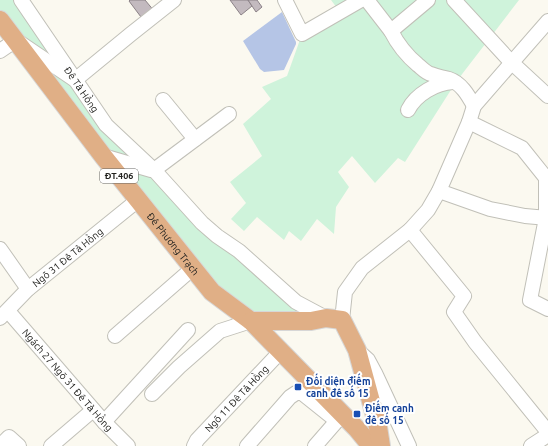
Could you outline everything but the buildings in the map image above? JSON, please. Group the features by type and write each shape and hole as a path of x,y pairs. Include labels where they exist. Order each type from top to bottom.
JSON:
{"main road":[{"name":"Đê Phương Trạch","path":"1,19 103,156 212,292 251,321 281,351 340,418 372,446"},
{"path":"251,321 311,321 334,319 357,350 378,427 381,446"}],"street":[{"name":"Đê Tả Hồng","path":"20,0 106,125 154,170 202,223 217,236 239,251 296,302 334,319"},
{"path":"0,51 16,40 75,80 130,34 174,0"},
{"path":"285,0 302,34 361,0"},
{"path":"367,0 391,31 401,49 429,74 448,78 456,82 464,89 474,106"},
{"path":"391,31 428,0"},
{"path":"454,0 511,62 548,96"},
{"path":"334,319 346,292 362,268 410,230 428,210 439,191 469,122 474,106 548,21"},
{"path":"408,110 414,100 423,93 441,84 456,82"},
{"path":"163,100 195,139"},
{"path":"103,156 154,170 230,114"},
{"path":"469,122 522,148 546,178 547,218 530,300 548,309"},
{"path":"439,191 490,209 525,216 547,218"},
{"name":"Ngõ 31 Đê Tả Hồng","path":"4,315 28,289 138,200"},
{"path":"410,230 464,296 454,312 475,342 548,434 531,446"},
{"path":"0,249 28,289"},
{"path":"114,336 193,268"},
{"name":"Ngách 27 Ngõ 31 Đê Tả Hồng","path":"4,315 126,445"},
{"path":"152,394 179,367 220,331 251,321"},
{"path":"104,422 188,330"},
{"path":"357,350 368,360 409,446"},
{"name":"Ngõ 11 Đê Tả Hồng","path":"194,446 197,440 281,351"},
{"path":"246,446 290,397 296,393 302,393 340,418 315,446"},
{"path":"51,446 93,410"},
{"path":"0,446 9,437 19,446"}],"green space":[{"path":"0,0 21,0 75,80 202,223 326,318 251,321 212,292 0,20"},
{"path":"331,0 519,0 456,82 405,162 398,158 375,183 352,156 338,172 349,187 336,207 334,234 317,219 301,241 289,231 284,240 257,217 244,231 231,219 246,203 230,182 262,156 243,124 271,99 262,87 287,76 302,34 340,12"}],"water":[{"path":"282,12 296,44 284,70 264,72 260,69 243,41"}],"place":[{"name":"Đối diện điếm canh đê số 15","path":"298,387"},
{"name":"Điếm canh đê số 15","path":"357,414"}]}
